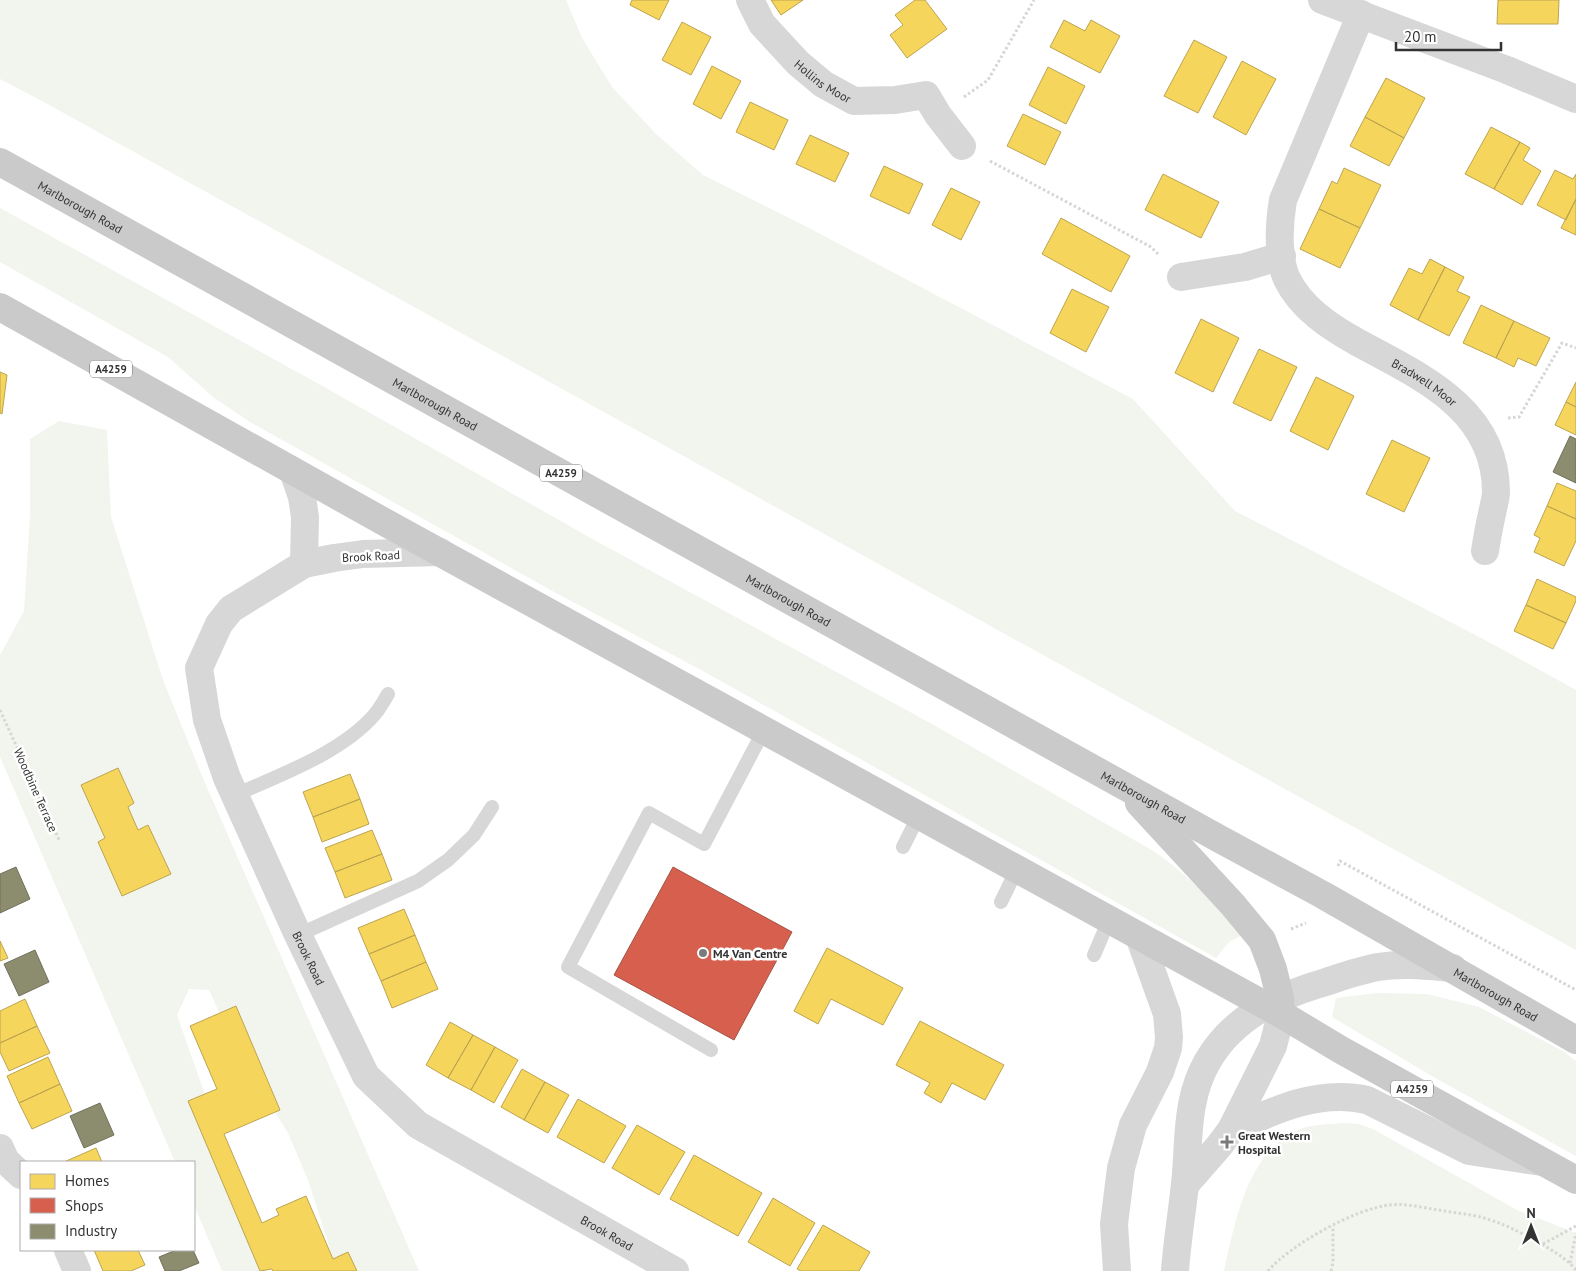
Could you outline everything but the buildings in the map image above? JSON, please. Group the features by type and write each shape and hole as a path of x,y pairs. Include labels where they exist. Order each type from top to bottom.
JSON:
{"main road":[{"name":"Marlborough Road","path":"0,162 1323,895 1454,968 1576,1040"},
{"name":"A4259","path":"0,307 293,471 1109,920 1275,1006 1341,1050 1576,1180"},
{"path":"1121,784 1189,856 1245,918 1262,940 1269,956 1275,1006"}],"street":[{"name":"Hollins Moor","path":"750,0 762,24 780,45 822,84 854,101 895,100 926,95 962,146"},
{"path":"1322,0 1507,70 1576,99"},
{"name":"Bradwell Moor","path":"1362,14 1282,200 1279,221 1282,256 1287,279 1303,302 1328,325 1417,375 1452,398 1473,421 1486,444 1493,466 1496,493 1485,551"},
{"path":"1181,277 1245,267 1282,256"},
{"path":"293,471 302,497 305,517 304,564"},
{"name":"Brook Road","path":"440,552 363,554 304,564 232,609 219,624 198,668 207,720 227,778 298,935 366,1076 418,1125 643,1264 675,1271"},
{"path":"1117,1271 1114,1224 1122,1161 1133,1125 1160,1072 1168,1048 1169,1038 1167,1014 1140,936"},
{"path":"1175,1271 1193,1096 1209,1057 1235,1026 1275,1006 1359,971 1399,965 1454,968"},
{"path":"1185,1185 1220,1146 1231,1130 1273,1046 1275,1006"},
{"path":"1231,1130 1283,1107 1309,1100 1325,1097 1357,1098 1367,1100 1469,1151 1544,1162"},
{"path":"0,1148 6,1161 20,1173"},
{"path":"68,1251 78,1271"}],"lane":[{"path":"235,795 316,759 350,737 375,714 388,694"},
{"path":"711,1050 568,967 649,813 704,844 764,730"},
{"path":"298,935 418,881 448,860 474,835 492,808"},
{"path":"903,847 918,815"},
{"path":"1002,902 1017,869"},
{"path":"1094,955 1109,920"}],"path":[{"path":"938,114 988,80 1034,0"},
{"path":"962,146 1151,247 1181,277"},
{"path":"1473,421 1519,417 1562,343 1576,348"},
{"name":"Woodbine Terrace","path":"0,710 60,842"},
{"path":"1340,861 1576,990"},
{"path":"1268,1271 1293,1249 1333,1226 1372,1208 1390,1205 1407,1205 1483,1218 1507,1226 1542,1244 1570,1263 1576,1270"},
{"path":"1331,1271 1333,1262 1333,1226"},
{"path":"1542,1244 1576,1226"},
{"path":"1570,1263 1576,1232"}],"shaded area":[{"path":"0,0 566,0 582,38 612,87 656,134 703,175 809,228 1133,399 1235,511 1487,641 1576,690 1576,950 0,79"},
{"path":"0,208 326,388 596,541 932,724 1155,852 1191,881 1242,935 1229,942 1216,958 703,671 556,593 250,422 213,397 168,357 0,262"},
{"path":"59,421 107,430 111,517 163,680 202,776 419,1271 337,1271 308,1180 288,1133 238,1054 209,990 189,989 177,1015 267,1271 222,1271 195,1207 195,1161 175,1161 0,757 0,655 24,611 30,515 30,439"},
{"path":"1378,993 1427,994 1479,1007 1563,1051 1576,1061 1576,1156 1437,1079 1332,1017 1336,998"},
{"path":"1346,1123 1359,1124 1373,1129 1517,1210 1576,1233 1576,1271 1224,1271 1239,1209 1247,1188 1269,1151 1284,1138 1303,1128"}],"place":[{"name":"M4 Van Centre","path":"703,953"},
{"name":"Great Western Hospital","path":"1227,1142"}]}
